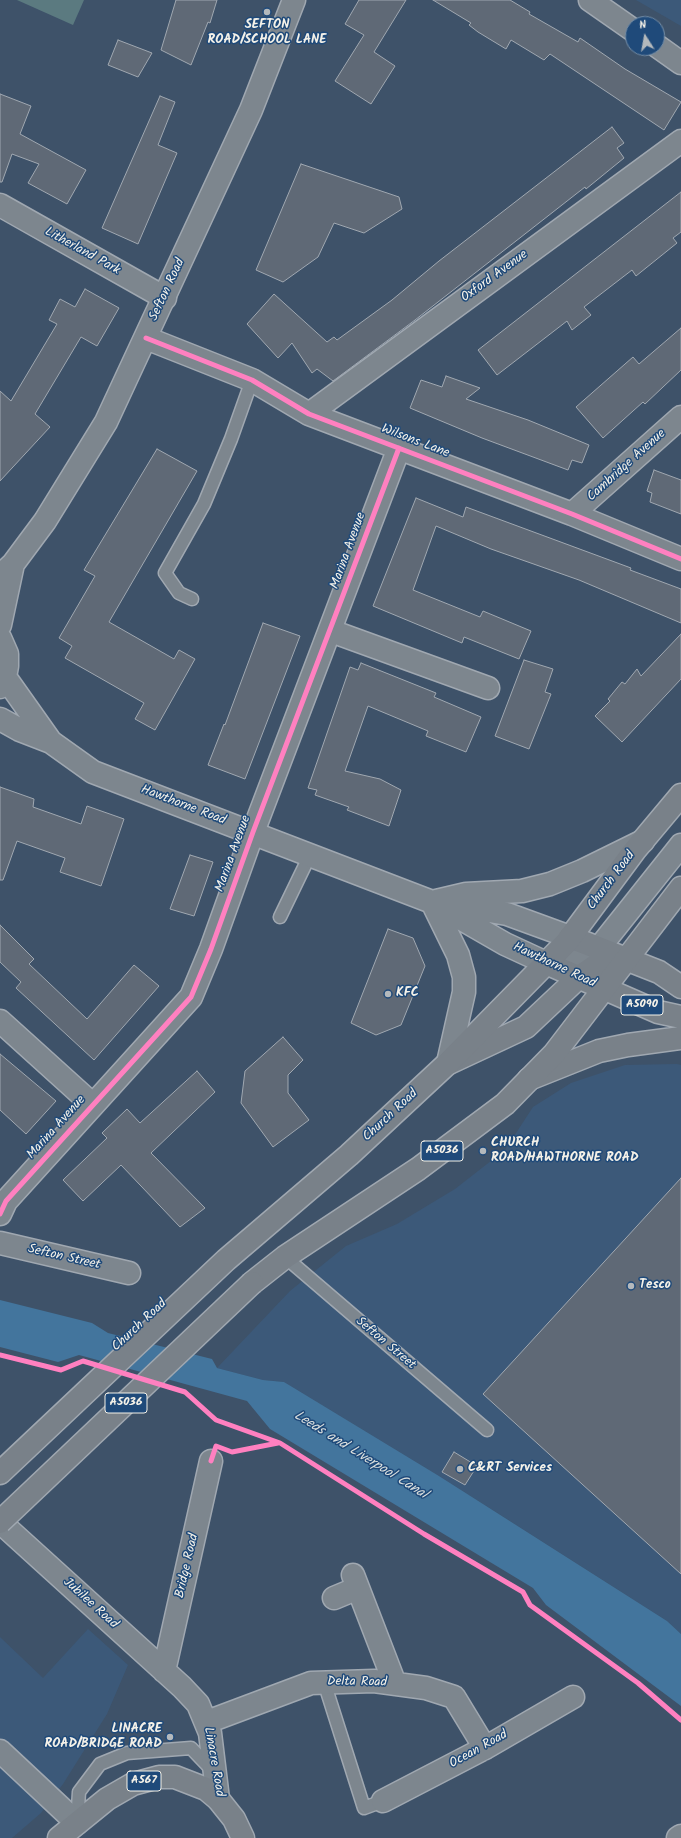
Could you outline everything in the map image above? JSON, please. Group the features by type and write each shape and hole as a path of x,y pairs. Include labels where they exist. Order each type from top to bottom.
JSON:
{"main road":[{"name":"Church Road","path":"0,1474 226,1260 349,1155 448,1063 570,937 643,841 681,795"},
{"name":"A5036","path":"0,1522 252,1283 285,1257 418,1169 505,1104 554,1054 681,888"},
{"name":"Hawthorne Road","path":"570,937 659,972 681,987"},
{"path":"448,1063 526,1027 578,978 598,964 628,959"},
{"name":"Hawthorne Road","path":"546,963 658,1012 681,1017"},
{"path":"528,1079 600,1051 628,1045 681,1038"},
{"name":"A567","path":"59,1838 107,1799 132,1784 159,1777 174,1777 206,1789 218,1799"},
{"name":"Linacre Road","path":"218,1799 234,1819 243,1838"}],"street":[{"name":"Sefton Road","path":"7,570 45,521 106,422 251,110 294,0"},
{"path":"590,0 625,24"},
{"path":"665,52 681,63"},
{"name":"Oxford Avenue","path":"309,414 681,141"},
{"name":"Litherland Park","path":"0,205 164,298"},
{"name":"Wilsons Lane","path":"146,338 252,380 309,414 572,514 681,559"},
{"name":"Cambridge Avenue","path":"572,514 681,417"},
{"name":"Marina Avenue","path":"0,1214 6,1201 191,997 211,950 399,448"},
{"path":"0,624 7,570"},
{"path":"331,631 488,688"},
{"path":"0,638 7,654 8,666 3,682"},
{"name":"Hawthorne Road","path":"3,682 51,742"},
{"name":"Hawthorne Road","path":"0,719 20,730 51,742 94,772 254,832 432,902 505,944 546,963"},
{"path":"448,1063 464,992 464,977 458,955 432,902 466,894 522,891 550,884 609,859 643,841"},
{"path":"546,963 575,960 599,948 681,845"},
{"name":"Hawthorne Road","path":"432,902 507,914 570,937"},
{"path":"0,1020 93,1106"},
{"name":"Sefton Street","path":"0,1243 129,1273"},
{"name":"Bridge Road","path":"164,1671 211,1461"},
{"name":"Jubilee Road","path":"0,1522 164,1671"},
{"path":"334,1598 356,1581 395,1684"},
{"name":"Linacre Road","path":"164,1671 198,1704 207,1722 212,1744 218,1799"},
{"name":"Delta Road","path":"207,1722 311,1683 374,1681 426,1688 454,1697 485,1748"},
{"name":"Ocean Road","path":"384,1802 485,1748 573,1697"},
{"path":"0,1751 78,1822"}],"lane":[{"path":"192,599 179,593 165,573 204,504 231,439 252,380"},
{"path":"280,917 310,855"},
{"name":"Sefton Street","path":"285,1257 487,1430"},
{"path":"324,1682 364,1808 384,1802"},
{"path":"78,1822 79,1792 100,1764 127,1753 191,1748 216,1774"}],"shaded area":[{"path":"636,0 681,0 681,26"},
{"path":"625,1065 681,1065 681,1634 667,1621 439,1476 284,1382 263,1380 217,1368 290,1291 346,1246 397,1224 455,1189 505,1150 533,1107 571,1083"},
{"path":"88,1629 128,1665 107,1714 63,1784 41,1813 12,1838 0,1838 0,1637 43,1678"}],"green space":[{"path":"17,0 84,0 73,25"}],"water":[{"name":"Leeds and Liverpool Canal","path":"0,1300 92,1323 108,1333 212,1359 217,1368 263,1380 284,1382 439,1476 667,1621 681,1634 681,1706 546,1605 533,1588 270,1429 247,1401 79,1355 58,1362 0,1347"}],"building":[{"path":"176,0 217,0 210,23 208,22 191,65 161,50"},
{"path":"359,0 406,0 374,52 395,66 371,104 335,81 364,35 345,24"},
{"path":"433,0 510,0 530,12 529,14 578,42 580,38 625,69 681,102 664,130 550,54 544,60 511,40 506,49 478,32 469,25 471,23"},
{"path":"118,40 152,53 138,77 108,65"},
{"path":"0,94 31,106 20,134 86,170 67,204 28,183 39,164 12,154 2,182 0,182"},
{"path":"160,96 175,102 158,145 177,153 138,244 102,228"},
{"path":"612,127 624,143 617,148 624,158 586,189 585,187 415,320 333,381 317,369 312,373 292,343 278,358 247,324 274,294 327,342 334,337 337,340 392,300 439,261"},
{"path":"301,164 399,197 402,209 364,233 334,223 318,257 283,282 256,270"},
{"path":"681,192 681,232 673,238 677,243 636,276 632,270 584,307 591,315 572,330 567,321 497,375 478,350"},
{"path":"85,289 119,308 97,346 81,337 35,414 50,427 0,481 0,391 11,401 57,324 49,320 60,299 75,307"},
{"path":"681,328 681,370 645,404 643,402 603,438 576,407 633,357 639,364"},
{"path":"446,376 480,388 466,399 528,420 589,445 582,463 572,460 568,470 482,438 410,408 421,380 442,387"},
{"path":"157,449 197,471 109,622 174,659 179,650 195,659 155,730 135,719 144,703 65,658 72,646 59,638 95,576 84,570"},
{"path":"654,470 681,480 681,514 650,502 652,493 647,491"},
{"path":"416,498 463,517 466,507 631,568 630,570 681,589 681,623 579,580 491,549 436,526 413,590 480,617 483,611 531,631 519,659 464,637 462,643 373,606"},
{"path":"263,623 300,636 245,779 208,765 224,724 225,725"},
{"path":"681,634 681,679 622,742 595,716 610,701 608,699 622,682 625,684 637,669 641,676"},
{"path":"524,660 553,669 545,692 551,694 529,749 495,736"},
{"path":"361,663 436,693 434,697 481,717 466,752 426,736 428,731 368,706 345,771 380,779 401,790 389,826 347,810 349,807 315,795 317,790 308,788 350,667 358,670"},
{"path":"0,787 34,799 33,807 81,824 87,806 124,819 101,886 60,872 65,858 17,841 3,880 0,880"},
{"path":"190,855 213,862 194,916 170,909"},
{"path":"0,925 34,959 29,964 87,1019 134,965 159,986 94,1060 16,988 21,982 0,962"},
{"name":"KFC","path":"388,929 413,938 425,966 401,1025 376,1035 351,1023"},
{"path":"283,1037 303,1060 288,1075 288,1093 309,1120 273,1147 241,1103 245,1071"},
{"path":"0,1054 56,1101 26,1134 0,1110"},
{"path":"197,1071 215,1092 151,1153 205,1208 180,1227 121,1165 83,1201 63,1180 107,1138 102,1133 127,1109 140,1123"},
{"name":"Tesco","path":"681,1178 681,1574 483,1394"},
{"name":"C&RT Services","path":"454,1452 477,1466 465,1485 442,1472"}],"cycle path":[{"path":"146,338 252,380 309,414 572,514 681,559"},
{"path":"0,1214 6,1201 191,997 211,949 253,832 399,448"},
{"path":"0,1355 61,1370 83,1361 185,1392 216,1420 280,1443 424,1534 523,1592 530,1605 638,1683 681,1720"},
{"path":"211,1461 216,1446 232,1452 278,1443"}],"place":[{"name":"SEFTON ROAD/SCHOOL LANE","path":"267,12"},
{"name":"KFC","path":"388,994"},
{"name":"CHURCH ROAD/HAWTHORNE ROAD","path":"483,1151"},
{"name":"Tesco","path":"631,1286"},
{"name":"C&RT Services","path":"460,1469"},
{"name":"LINACRE ROAD/BRIDGE ROAD","path":"170,1737"}]}
